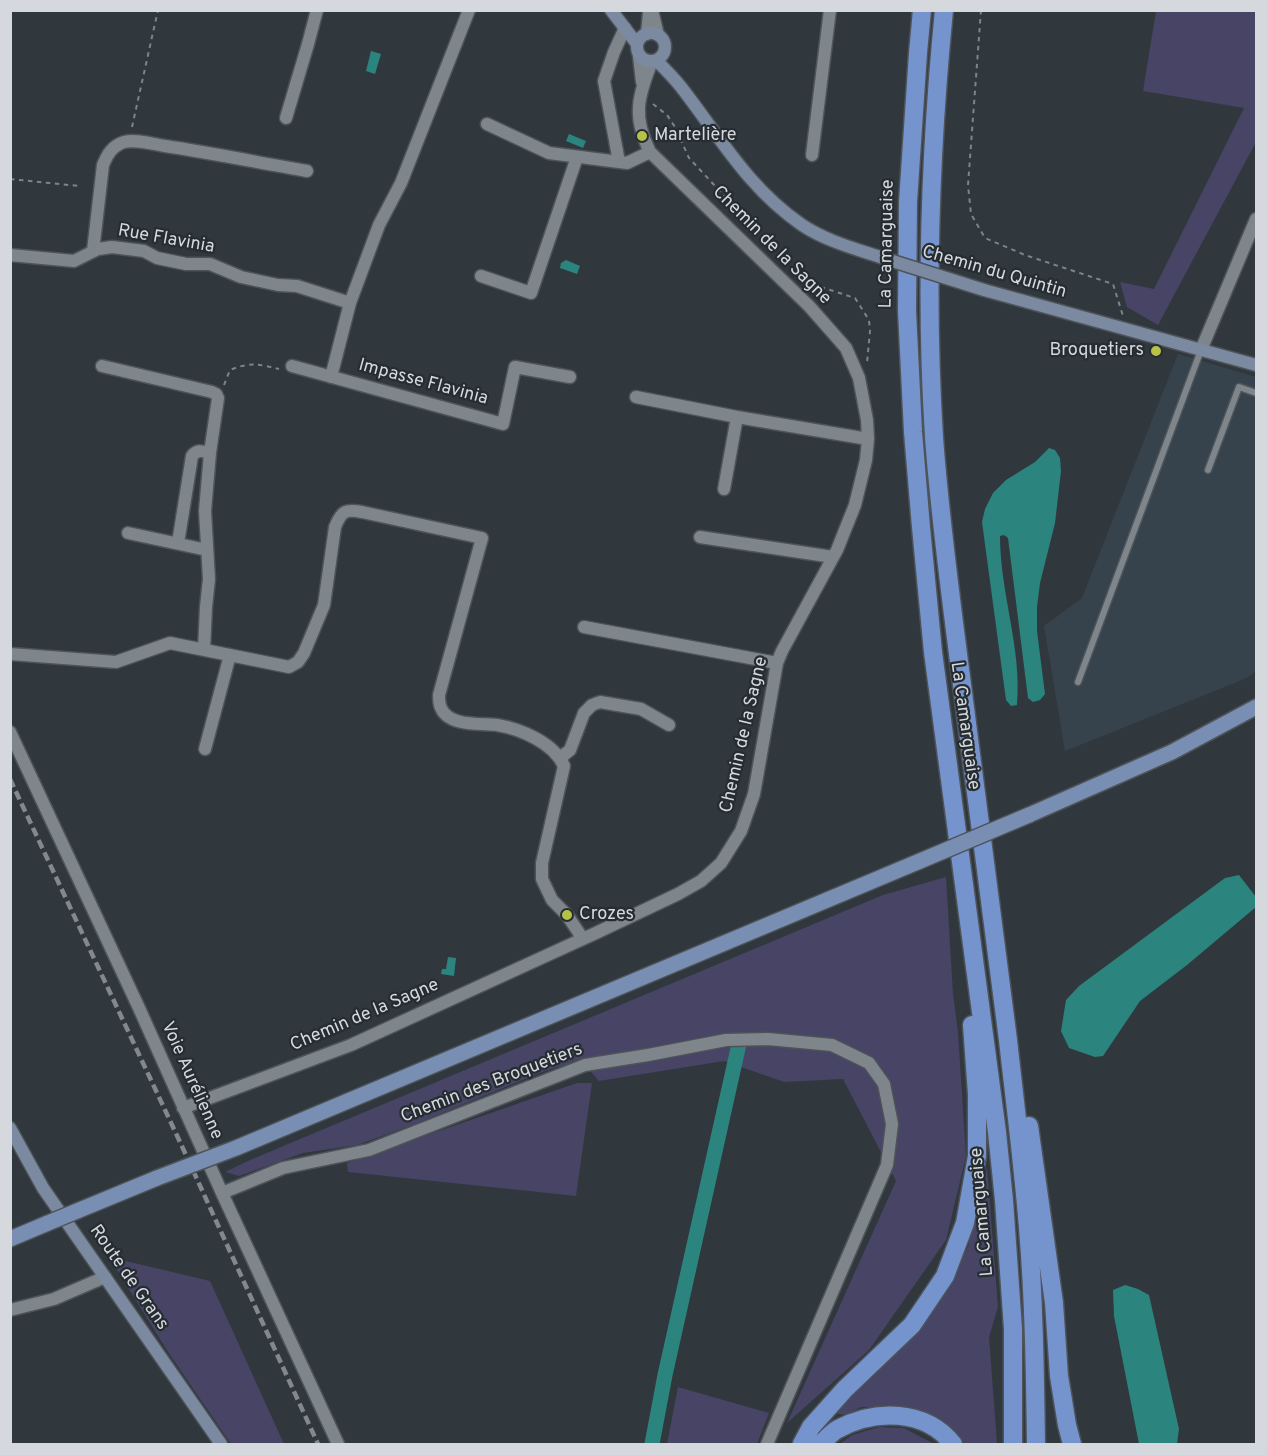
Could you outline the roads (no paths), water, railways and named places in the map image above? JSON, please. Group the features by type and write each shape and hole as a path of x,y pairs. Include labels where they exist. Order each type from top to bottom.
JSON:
{"highway":[{"name":"La Camarguaise","path":"922,10 909,202 907,311 913,432 932,641 1004,1200 1013,1329 1013,1444"},
{"name":"La Camarguaise","path":"944,10 930,206 930,315 934,437 947,567 994,933 1028,1226 1035,1344 1036,1444"},
{"path":"802,1444 811,1427 838,1397 912,1325 945,1276 965,1223 977,1156 977,1094 965,884"},
{"path":"994,933 1029,1123 1054,1303 1059,1376 1072,1444"},
{"path":"821,1444 837,1430 869,1416 901,1415 927,1424 947,1437 953,1444"}],"main road":[{"path":"10,1239 77,1210 236,1148 1029,815 1172,752 1257,707"}],"street":[{"path":"286,118 316,10"},
{"path":"331,377 350,303 378,225 401,183 469,10"},
{"name":"Chemin de la Sagne","path":"183,1108 351,1045 583,939 693,885 721,863 741,831 754,794 777,663 833,557 855,504 866,460 867,420 859,378 846,348 809,306 650,152 642,136 639,123 639,104 645,41 651,10"},
{"path":"812,156 830,10"},
{"path":"618,20 645,41 647,61 657,58"},
{"path":"618,20 614,52 604,81 619,162"},
{"name":"Chemin du Quintin","path":"645,41 663,41 664,45 657,58 680,85 744,172 771,201 804,226 836,243 984,290 1257,365"},
{"name":"Chemin de la Sagne","path":"642,86 657,58"},
{"path":"487,124 549,153 627,163 650,152"},
{"path":"93,251 103,165 108,154 116,146 129,142 176,148 307,171"},
{"path":"481,276 531,293 577,157"},
{"path":"1200,350 1257,219"},
{"name":"Rue Flavinia","path":"10,255 74,261 98,249 112,247 144,251 157,258 186,264 210,264 241,277 278,285 297,286 350,303"},
{"path":"102,366 212,392 218,398 205,512 209,579 204,650"},
{"name":"Impasse Flavinia","path":"292,366 503,424 515,367 570,377"},
{"path":"636,397 868,439"},
{"path":"724,489 737,417"},
{"path":"178,543 192,456 199,451 210,453"},
{"path":"10,654 116,662 170,643 289,667 298,662 304,653 324,605 335,527 344,512 350,510 363,512 482,538 439,694 440,707 445,714 455,720 473,724 497,725 521,731 549,746 560,758 564,766 542,863 542,879 552,900 567,915 583,939"},
{"path":"128,533 207,550"},
{"path":"700,537 833,557"},
{"path":"585,627 777,663"},
{"path":"205,749 230,655"},
{"path":"560,758 570,750 584,713 592,705 600,702 641,709 669,725"},
{"name":"Voie Aurélienne","path":"10,732 338,1444"},
{"name":"Chemin des Broquetiers","path":"222,1193 284,1168 369,1150 585,1065 726,1040 768,1039 832,1045 869,1063 884,1084 892,1124 887,1165 767,1444"},
{"name":"Route de Grans","path":"10,1128 43,1188 221,1444"},
{"path":"10,1310 54,1299 105,1277"}],"lane":[{"path":"1078,682 1200,350"},
{"path":"1208,470 1239,387 1257,393"}],"waterway":[{"path":"652,1444 665,1375 739,1044"}],"railway":[{"path":"10,779 318,1444"}],"place":[{"name":"Martelière","path":"642,136"},
{"name":"Broquetiers","path":"1156,351"},
{"name":"Crozes","path":"567,915"}]}
